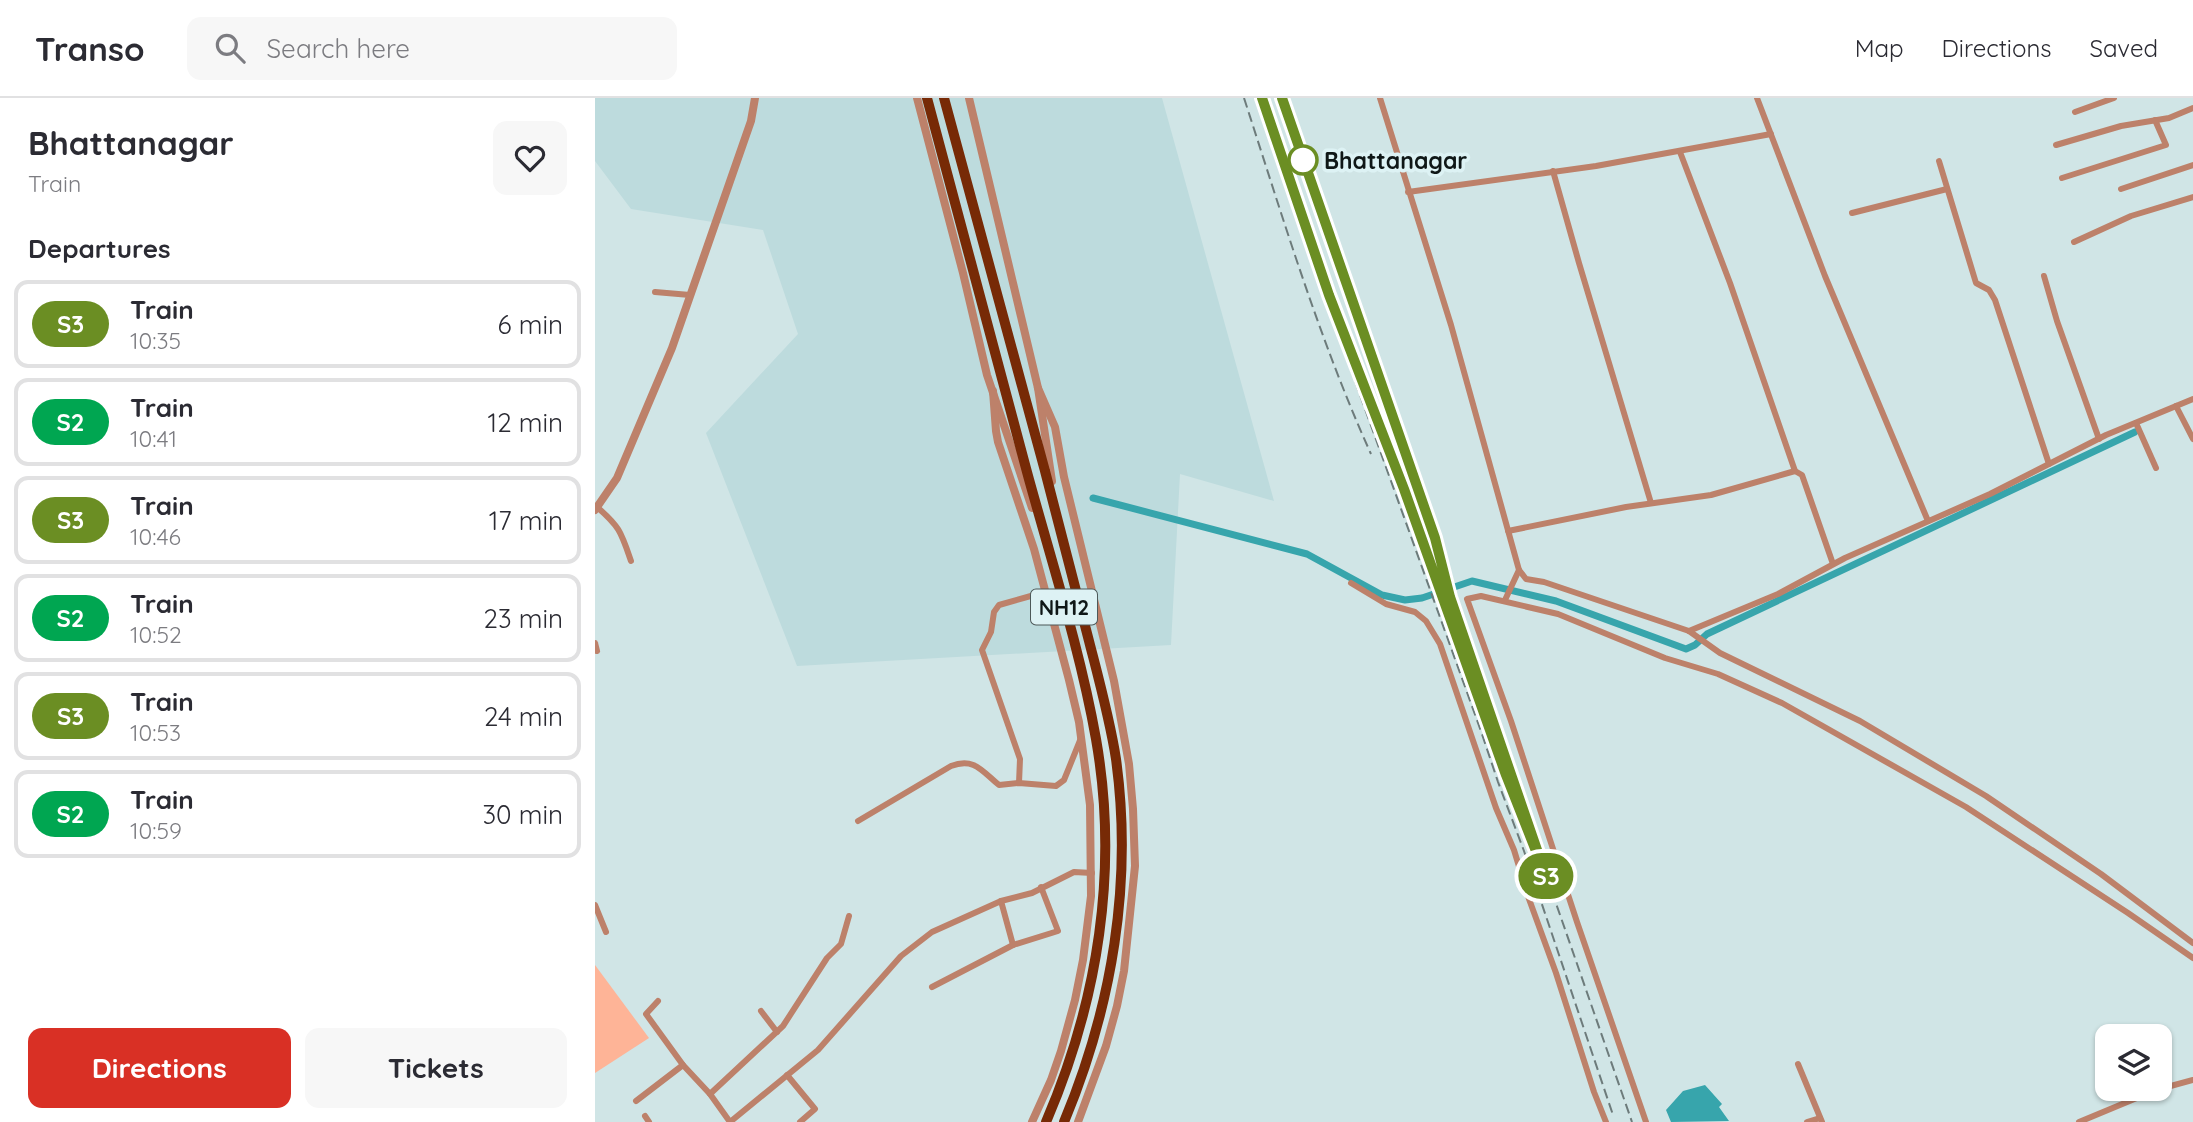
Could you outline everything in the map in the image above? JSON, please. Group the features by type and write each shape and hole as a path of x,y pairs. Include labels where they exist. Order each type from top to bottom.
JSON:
{"highway":[{"name":"NH12","path":"927,98 1086,692 1103,790 1106,848 1102,919 1089,997 1068,1066 1046,1122"},
{"name":"NH12","path":"944,98 1058,520 1116,759 1122,836 1119,918 1110,976 1095,1040 1064,1122"}],"street":[{"path":"631,561 615,523 596,509 617,478 672,348 751,121 755,98"},
{"path":"916,98 993,391 1049,553"},
{"path":"969,98 1038,388 1058,520"},
{"path":"1380,98 1451,325 1519,570 1527,579 1544,582 1689,631 1756,671 1860,721 1986,796 2101,874 2193,943"},
{"path":"1757,98 1825,276 1928,521"},
{"path":"2075,112 2114,98"},
{"path":"2056,145 2121,126 2169,118 2193,108"},
{"path":"2062,178 2166,145 2155,120"},
{"path":"1408,192 1680,152 1771,134"},
{"path":"1680,152 1730,283 1795,471 1802,475 1833,565"},
{"path":"1939,161 1976,283 1989,290 1995,300 2049,464"},
{"path":"2121,190 2193,165"},
{"path":"1553,172 1651,503"},
{"path":"1852,213 1947,189"},
{"path":"2074,242 2131,216 2193,197"},
{"path":"2044,276 2099,439"},
{"path":"655,292 690,295"},
{"path":"1038,388 1055,427 1061,464 1114,681 1129,764 1133,809 1135,866 1124,971 1106,1046 1078,1122"},
{"path":"993,391 996,431 1034,549 1069,680 1082,736 1090,805 1092,873 1088,930 1075,1000 1051,1080 1032,1122"},
{"path":"1689,631 1778,594 1833,565 2099,439 2193,399"},
{"path":"2176,406 2193,439"},
{"path":"2136,423 2155,468"},
{"path":"1508,531 1651,503 1711,495 1795,471"},
{"path":"1505,600 1519,570"},
{"path":"1352,583 1386,604 1415,612 1426,621 1440,645 1496,808 1514,850 1606,1122"},
{"path":"1019,783 1020,759 982,650 991,632 994,612 999,605 1045,592"},
{"path":"1646,1122 1511,721 1467,599 1481,596 1558,614 1665,658 1718,674 1782,703 1966,807 2193,958"},
{"path":"595,643 597,651"},
{"path":"858,821 961,762 973,763 999,785 1019,783 1056,786 1065,780 1082,736"},
{"path":"658,1001 646,1014 683,1065 710,1094 730,1122 818,1050 901,956 932,932 1074,872 1092,873"},
{"path":"932,987 1013,945 1058,931 1041,887"},
{"path":"1000,901 1013,945"},
{"path":"595,905 607,932"},
{"path":"710,1094 783,1027 827,958 841,944 849,916"},
{"path":"761,1011 777,1032"},
{"path":"1798,1064 1821,1120 1807,1122"},
{"path":"636,1101 683,1065"},
{"path":"787,1075 815,1109 800,1122"},
{"path":"2079,1122 2156,1090 2193,1080"}],"shaded area":[{"path":"595,98 1162,98 1274,501 1180,474 1171,645 797,666 706,433 798,334 763,230 631,209 595,161"},
{"path":"595,965 649,1038 595,1073"}],"water":[{"path":"1705,1085 1722,1104 1719,1107 1729,1121 1671,1122 1666,1110 1683,1091"}],"waterway":[{"path":"1093,498 1307,554 1382,595 1405,600 1422,598 1472,581 1556,601 1686,649 1707,634 2135,432"}],"railway":[{"path":"1244,98 1318,322 1371,454"},
{"path":"1257,98 1314,267 1524,851 1613,1115"},
{"path":"1276,98 1632,1122"},
{"path":"1367,329 1387,385"}],"train":[{"name":"S3","path":"1262,98 1329,295 1404,489 1506,775 1547,879 1450,597 1435,538 1282,98"}],"place":[{"name":"Bhattanagar","path":"1303,160"}]}
